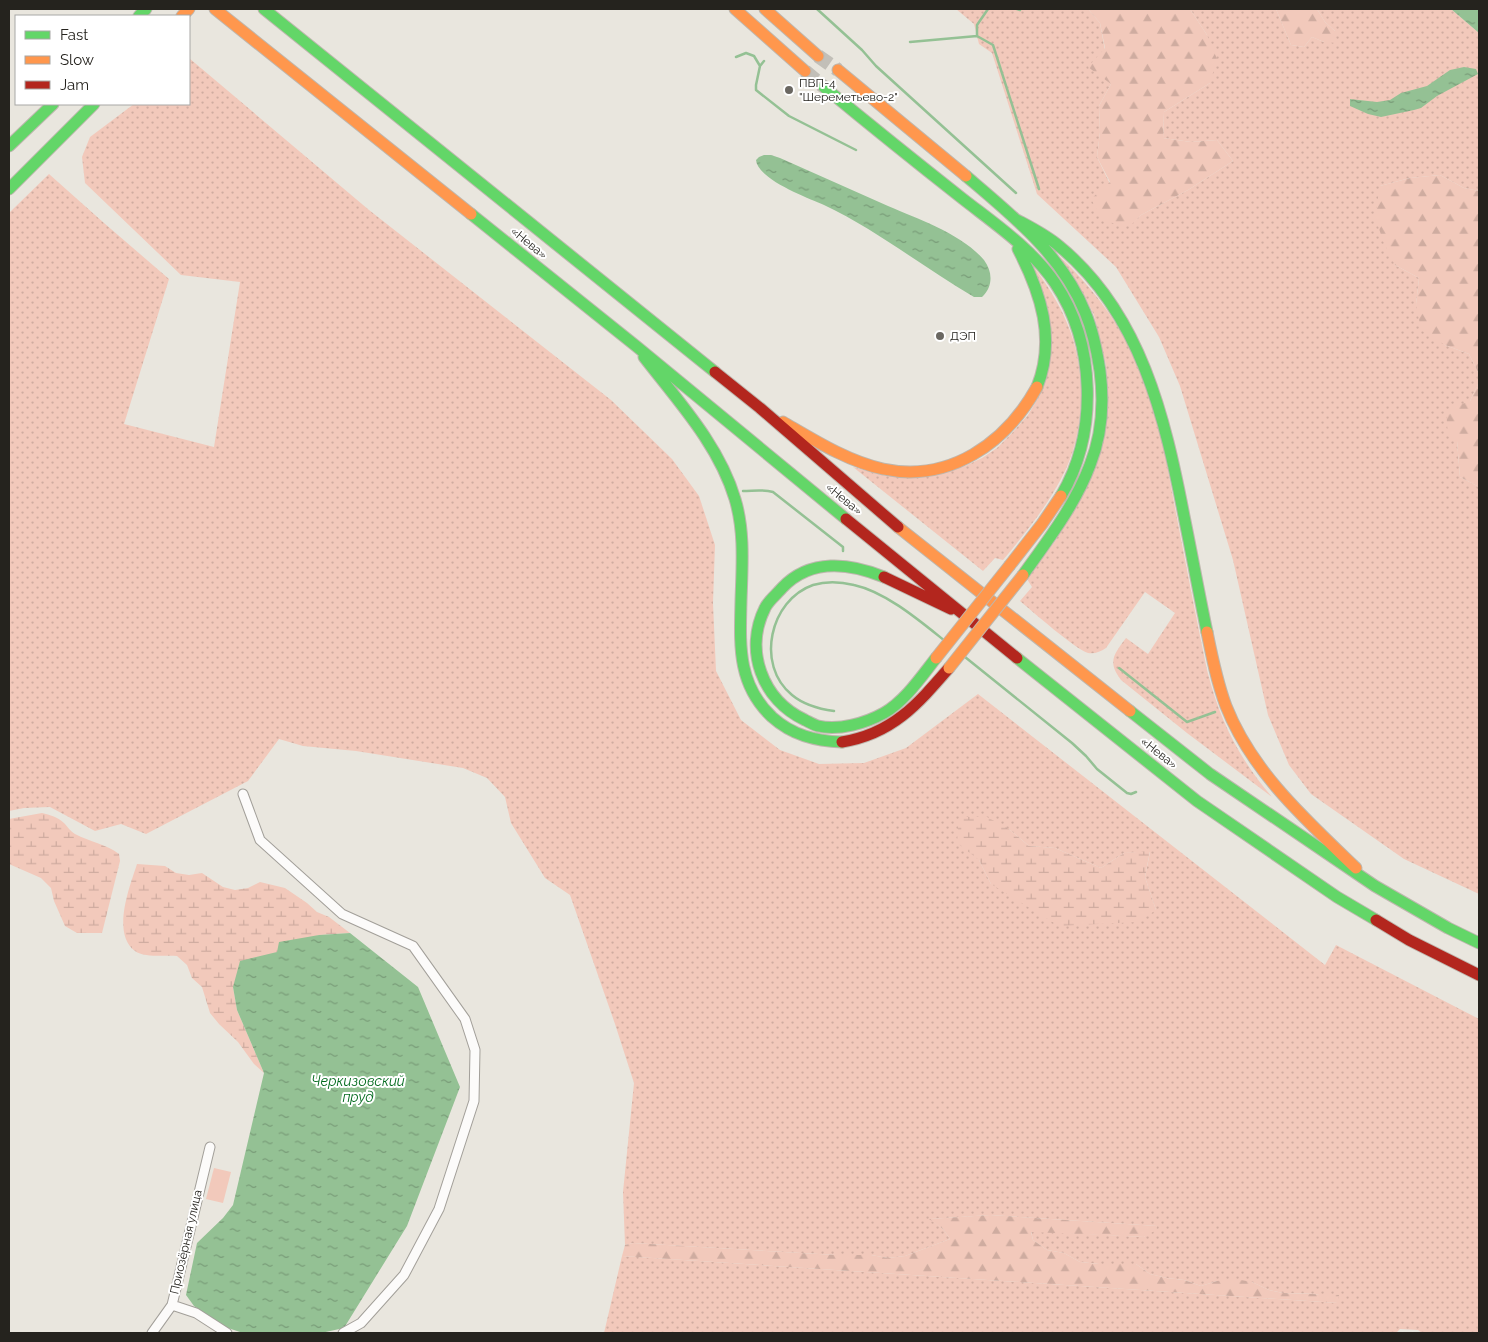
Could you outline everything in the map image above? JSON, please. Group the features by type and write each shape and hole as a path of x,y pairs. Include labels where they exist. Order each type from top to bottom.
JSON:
{"main road":[{"name":"«Нева»","path":"215,9 636,346 963,615 1197,801 1336,897 1408,940 1479,975"},
{"name":"«Нева»","path":"264,9 760,408 897,526 1210,774 1375,886 1448,928 1479,943"},
{"path":"735,9 805,71"},
{"path":"765,9 818,56"},
{"path":"636,346 707,440 719,459 733,492 742,536 741,656 744,671 756,699 774,720 788,729 804,737 823,741 858,740 875,735 893,725 909,712 949,668 1023,575 1071,507 1091,464 1098,442 1102,418 1100,365 1095,337 1080,297 1056,260 1017,220 838,70"},
{"path":"824,86 855,114 1010,236 1032,256 1055,284 1066,304 1079,339 1086,366 1088,399 1083,439 1069,480 1059,500 936,658 912,687 883,713 854,725 838,727 822,726 804,721 780,705 769,691 758,665 756,637 764,610 771,597 781,587 806,571 820,567 836,565 867,570 963,615"},
{"path":"9,146 52,105"},
{"path":"9,189 93,105"},
{"path":"1017,220 1051,240 1072,258 1097,284 1117,312 1146,368 1158,399 1169,439 1214,668 1226,707 1242,741 1266,777 1291,805 1375,886"},
{"path":"760,408 815,441 868,464 898,471 931,470 958,462 985,448 1020,416 1032,398 1042,372 1046,350 1046,324 1042,301 1024,259 1010,236"}],"street":[{"path":"243,794 260,840 342,914 413,946 465,1019 475,1050 474,1101 439,1208 404,1275 361,1323 343,1333"},
{"name":"Приозёрная улица","path":"152,1333 172,1305 210,1146"},
{"path":"172,1305 196,1313 227,1333"}],"green space":[{"path":"956,9 1088,9 1100,23 1111,84 1099,106 1100,132 1097,157 1130,225 1141,215 1188,190 1233,161 1217,140 1191,142 1163,138 1164,112 1210,83 1207,35 1190,9 1276,9 1291,45 1304,47 1312,37 1324,42 1335,31 1325,22 1317,9 1451,9 1479,33 1479,191 1464,188 1440,175 1410,178 1380,186 1395,265 1419,278 1416,304 1445,345 1469,354 1479,374 1479,382 1470,401 1457,441 1460,477 1479,487 1479,894 1404,859 1311,794 1289,765 1268,715 1233,560 1180,386 1159,337 1116,267 1037,194 992,53 979,44 974,24"},
{"path":"1088,9 1190,9 1207,35 1217,59 1210,83 1164,112 1163,138 1191,142 1217,140 1233,161 1188,190 1141,215 1131,225 1104,222 1091,199 1110,182 1097,157 1100,132 1099,106 1111,84 1088,67 1105,48 1100,23"},
{"path":"1276,9 1317,9 1325,22 1335,31 1337,43 1324,42 1312,37 1304,47 1291,45"},
{"path":"190,59 369,210 611,400 672,459 699,496 715,545 713,603 716,671 741,720 780,750 819,764 864,763 906,748 978,694 1325,965 1336,945 1479,1019 1479,1333 1422,1333 1418,1330 1400,1329 1396,1333 604,1333 622,1256 1338,1303 1317,1294 1283,1293 1269,1290 1252,1282 1217,1281 1201,1286 1184,1280 1150,1274 1136,1264 1080,1262 1064,1253 1047,1250 1033,1240 1031,1231 1144,1237 1157,1226 990,1215 930,1219 943,1229 950,1239 905,1256 888,1258 871,1255 836,1255 633,1243 625,1245 623,1192 634,1083 615,1024 570,895 545,878 511,823 505,797 487,778 463,768 356,751 303,746 279,739 248,781 146,834 121,824 95,831 50,807 24,808 9,811 9,213 49,174 169,279 124,424 214,447 240,282 181,275 85,183 82,157 90,137 133,105 190,105","holes":["1009,829 1029,846 1055,848 1101,868 1124,853 1150,852 1145,877 1156,910 991,884 979,860"]},
{"path":"1440,175 1464,188 1479,191 1479,374 1469,354 1445,345 1421,330 1416,304 1419,278 1395,265 1383,241 1375,216 1380,186 1410,178"},
{"path":"1059,256 1075,271 1115,322 1145,380 1163,443 1212,688 1224,722 1240,753 1272,797 1187,733 1121,680 1117,674 1113,663 1115,654 1126,638 1148,654 1175,613 1145,592 1106,648 1088,653 1054,630 1020,601 1032,587 1027,579 1056,540 1108,399 1106,365 1094,315 1084,295"},
{"path":"1034,267 1060,308 1067,323 1078,358 1081,396 1077,434 1073,452 1066,469 1045,505 1003,560 995,558 983,571 853,467 886,476 965,466 997,448 1013,432 1028,415 1038,398 1047,373"},
{"path":"1479,382 1479,487 1460,477 1457,441 1448,436 1446,410 1470,401"},
{"path":"42,813 59,819 75,834 119,854 120,861 102,933 77,933 65,926 54,901 51,888 41,878 9,864 9,819"},
{"path":"959,817 987,817 1009,829 1029,846 1055,848 1101,868 1124,853 1150,851 1145,877 1156,910 1138,922 1059,926 991,884 979,860 957,843"},
{"path":"137,864 165,866 176,873 189,875 202,873 223,887 235,890 248,888 260,882 285,888 317,912 329,917 350,933 319,935 277,952 233,987 237,1010 264,1073 210,1013 202,987 192,978 187,965 177,956 139,953 128,943 124,933 124,909"},
{"path":"214,1168 231,1172 223,1203 206,1199"},
{"path":"990,1215 1157,1226 1156,1230 1144,1237 1031,1232 1033,1240 1047,1250 1064,1253 1080,1262 1136,1264 1150,1274 1184,1280 1201,1286 1217,1281 1235,1279 1252,1282 1269,1290 1283,1293 1339,1295 1338,1303 622,1256 625,1245 633,1243 836,1255 871,1255 888,1258 905,1256 950,1239 943,1229 929,1219"}],"water":[{"path":"1451,9 1479,10 1479,33"},
{"path":"1464,67 1476,69 1478,74 1437,96 1421,108 1381,117 1368,114 1350,106 1350,99 1377,102 1390,100 1401,93 1427,86 1450,70"},
{"path":"764,155 780,158 926,222 964,242 984,260 989,269 990,284 986,293 982,297 974,297 882,237 844,215 774,181 759,167 756,160"},
{"name":"Черкизовский пруд","path":"350,933 418,987 460,1087 407,1226 344,1328 321,1333 243,1333 225,1327 194,1306 186,1295 197,1243 223,1218 233,1205 264,1073 237,1010 233,987 240,961 277,952 279,942 319,935"}],"waterway":[{"path":"817,9 862,50 876,66 1016,193"},
{"path":"977,36 977,25 988,9"},
{"path":"910,42 977,36 993,45 1039,189"},
{"path":"736,57 746,53 754,56 760,66 756,90 789,116 856,150"},
{"path":"760,66 764,61"},
{"path":"743,491 762,490 773,492 843,547 843,551"},
{"path":"834,711 812,706 792,695 781,682 774,667 771,651 772,634 786,604 798,593 813,585 829,582 849,584 866,589 902,608 945,641"},
{"path":"965,657 1072,743 1097,769 1127,793 1136,792"},
{"path":"1119,668 1187,722 1215,712"}],"tunnel":[{"path":"818,56 838,70"},
{"path":"805,71 824,87"}],"traffic: fast":[{"path":"140,15 146,9"},
{"path":"264,9 715,372"},
{"path":"824,87 1024,248 1046,271 1069,307 1085,361 1086,417 1081,445 1073,471 1061,496"},
{"path":"9,146 52,105"},
{"path":"9,189 93,105"},
{"path":"966,176 1018,221 1063,272 1075,291 1088,319 1100,371 1101,418 1097,442 1090,465 1069,508 1023,575"},
{"path":"471,214 636,346 846,519"},
{"path":"1017,220 1054,242 1087,273 1110,303 1130,335 1158,405 1168,442 1207,632"},
{"path":"1018,249 1033,282 1043,316 1045,351 1043,369 1037,387"},
{"path":"644,357 684,407 708,442 719,460 735,499 740,524 742,550 741,648 743,663 752,691 772,717 796,733 822,740 842,742"},
{"path":"884,577 844,566 831,566 805,572 793,578 782,588 765,608 756,640 757,657 768,687 790,711 805,720 818,726 843,727 869,720 892,708 912,688 936,658"},
{"path":"1017,658 1197,801 1337,897 1376,920"},
{"path":"1130,711 1210,774 1375,886 1448,928 1479,943"}],"traffic: slow":[{"path":"183,15 189,9"},
{"path":"215,9 471,214"},
{"path":"735,9 805,71"},
{"path":"765,9 818,56"},
{"path":"838,70 966,176"},
{"path":"783,422 831,449 857,461 883,469 908,472 931,470 953,464 974,454 992,441 1009,425 1037,387"},
{"path":"1010,565 1061,496"},
{"path":"898,527 1130,711"},
{"path":"936,658 1010,565"},
{"path":"949,668 1023,575"},
{"path":"1207,632 1217,679 1226,706 1250,752 1282,794 1356,868"}],"traffic: jam":[{"path":"715,372 760,408 898,527"},
{"path":"846,519 1017,658"},
{"path":"884,577 951,609"},
{"path":"842,742 860,738 889,725 914,706 949,668"},
{"path":"1376,920 1409,940 1479,975"}],"place":[{"name":"ПВП-4 \"Шереметьево-2\"","path":"789,90"},
{"name":"ДЭП","path":"940,336"}]}
